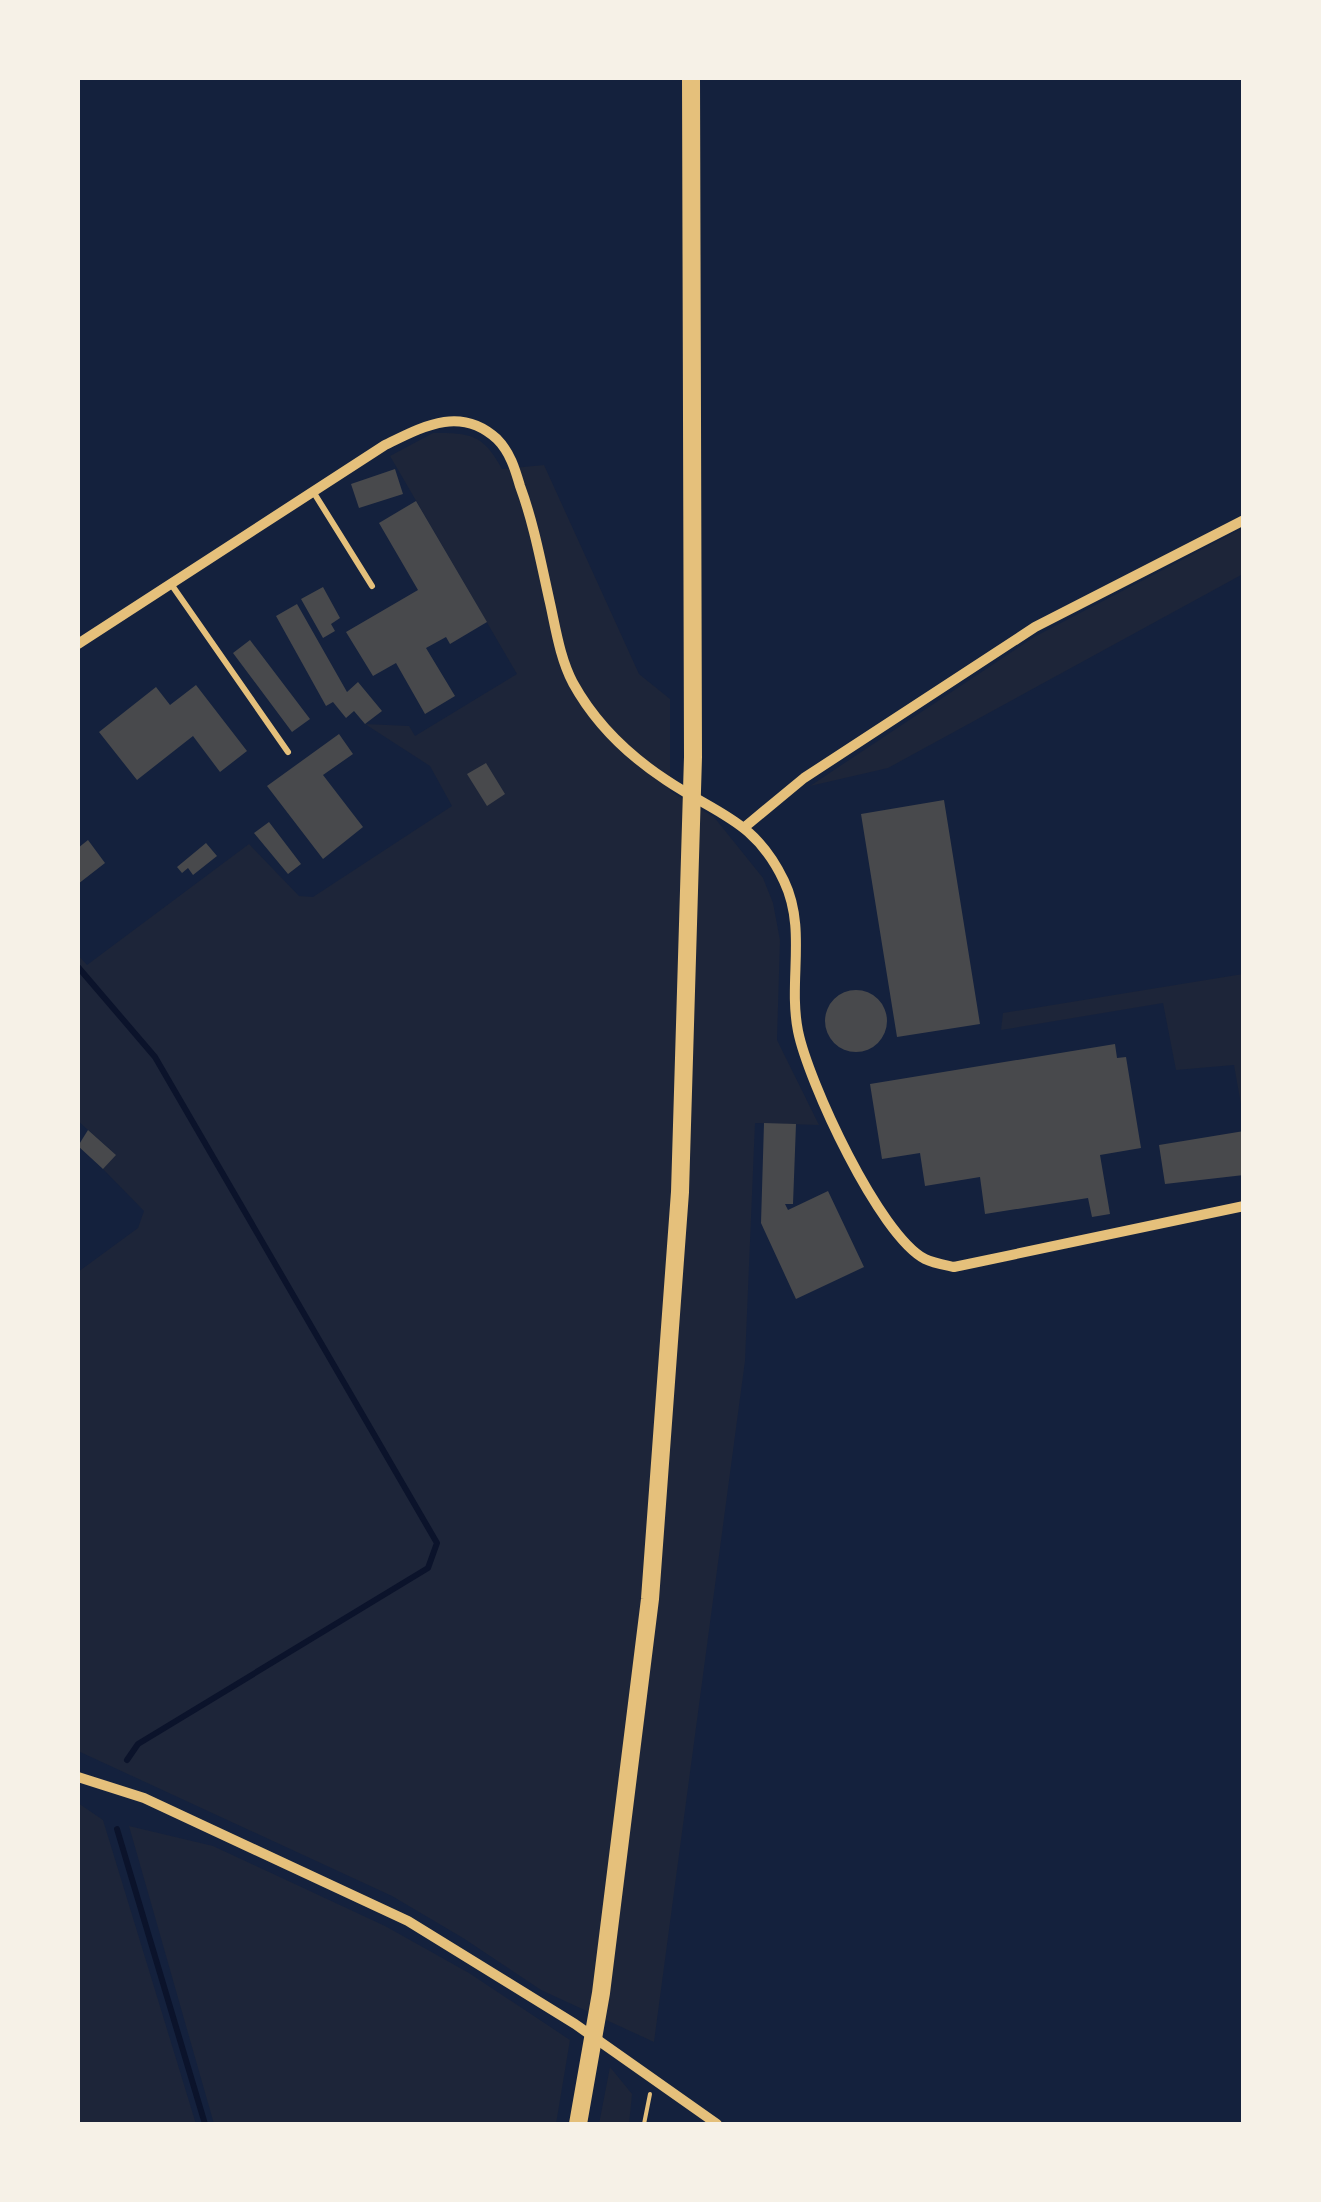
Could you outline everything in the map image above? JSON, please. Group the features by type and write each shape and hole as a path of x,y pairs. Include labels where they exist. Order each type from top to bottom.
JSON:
{"main road":[{"path":"578,2124 602,1994 650,1599 680,1192 693,756 691,78"}],"street":[{"path":"78,644 385,445 432,422 461,422 496,438 510,457 532,521 561,654 587,707 644,765 746,826 786,883 796,920 798,1031 810,1067 864,1186 885,1220 924,1259 954,1267 1244,1206"},
{"path":"746,826 804,778 1036,627 1244,520"},
{"path":"78,1777 144,1798 408,1921 576,2024 717,2124"}],"lane":[{"path":"314,493 372,586"},
{"path":"172,584 288,752"}],"path":[{"path":"644,2124 653,2079"}],"shaded area":[{"path":"433,433 475,438 489,449 502,469 544,465 639,674 670,699 670,791 714,817 763,878 773,903 780,940 777,1040 819,1125 755,1123 745,1361 654,2042 541,1990 392,1896 78,1751 78,1272 138,1228 144,1211 103,1169 115,1154 78,1121 78,955 87,965 249,844 299,896 313,897 452,806 430,766 365,724 409,726 415,736 517,674 390,456"},
{"path":"1243,528 1243,574 888,768 810,786 1034,637"},
{"path":"1243,974 1243,1116 1234,1065 1176,1070 1163,1003 1001,1030 1003,1013"},
{"path":"78,1803 103,1820 196,2124 78,2124"},
{"path":"129,1826 213,1846 385,1926 469,1973 570,2040 556,2124 214,2124"},
{"path":"610,2067 632,2094 629,2124 599,2124"}],"building":[{"path":"395,469 403,494 359,508 351,484"},
{"path":"416,501 487,622 450,644 446,637 426,648 455,696 425,714 396,663 373,676 346,632 418,590 379,523"},
{"path":"323,587 340,618 331,624 335,631 323,638 301,599"},
{"path":"297,604 347,692 358,682 382,711 365,724 354,711 346,718 333,702 326,706 276,616"},
{"path":"250,640 310,719 292,732 233,653"},
{"path":"196,685 247,751 220,772 193,736 137,780 99,732 156,687 170,705"},
{"path":"339,734 353,754 323,775 363,827 323,859 267,786"},
{"path":"486,763 505,794 487,806 467,774"},
{"path":"944,800 980,1024 897,1037 861,814"},
{"path":"269,822 301,864 288,874 254,833"},
{"path":"88,840 105,863 78,884 78,848"},
{"path":"206,843 217,856 193,875 188,868 182,873 177,867"},
{"path":"856,990 878,999 887,1021 878,1043 856,1052 834,1043 825,1021 834,999"},
{"path":"1115,1044 1117,1058 1126,1057 1141,1148 1100,1155 1110,1214 1092,1217 1088,1198 985,1214 980,1177 925,1186 920,1153 882,1159 870,1084"},
{"path":"764,1123 796,1124 793,1204 785,1204 788,1210 828,1191 864,1267 796,1299 761,1223"},
{"path":"88,1130 116,1155 103,1169 78,1146"},
{"path":"1244,1131 1244,1175 1165,1184 1159,1145"}],"waterway":[{"path":"78,967 155,1057 437,1543 428,1568 138,1744 127,1760"},
{"path":"117,1829 205,2124"}]}
